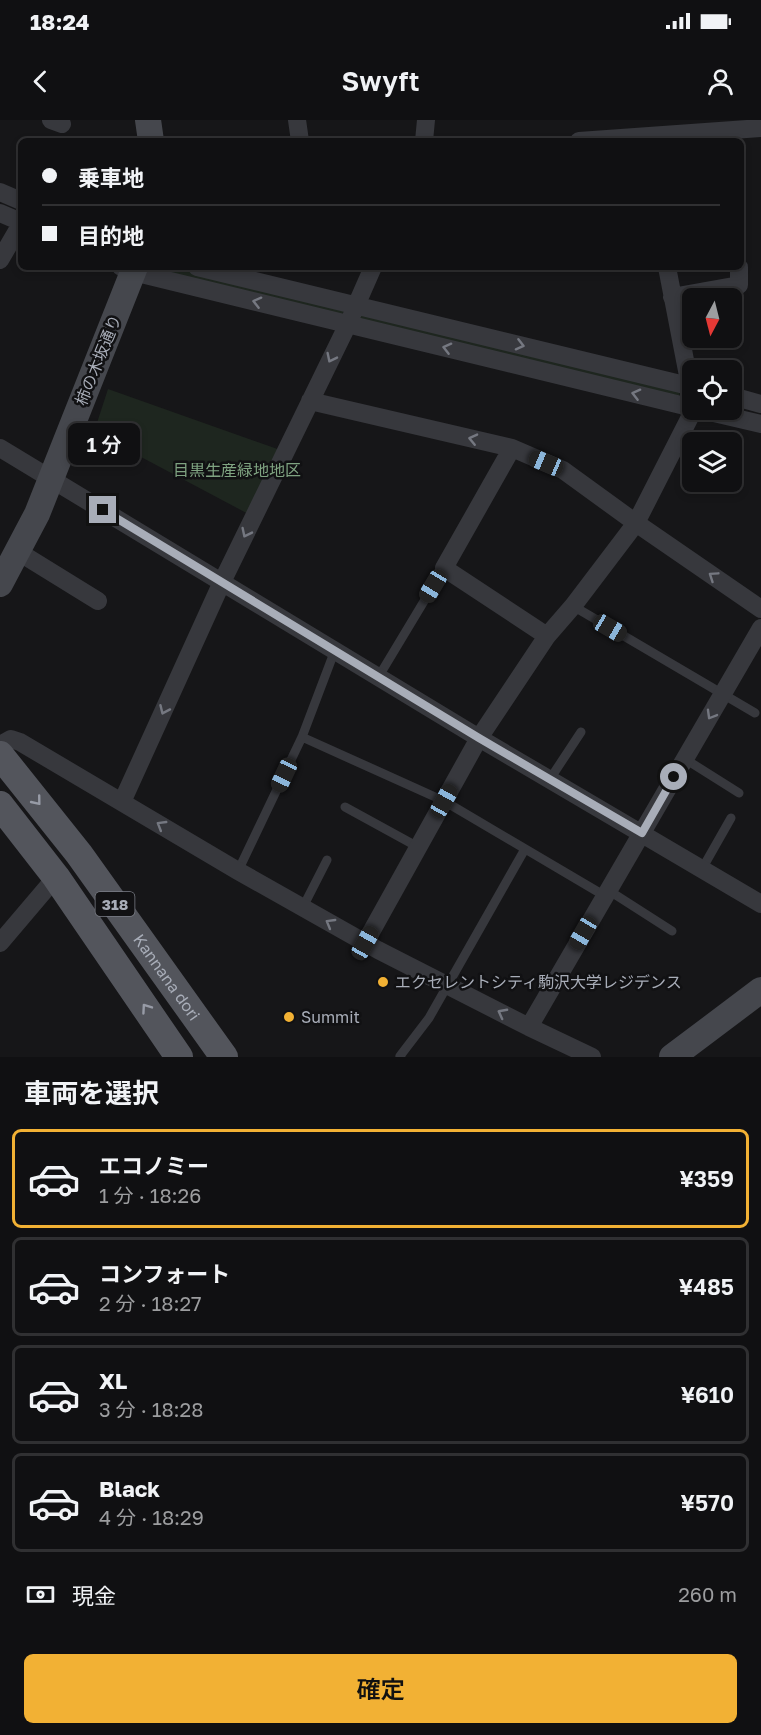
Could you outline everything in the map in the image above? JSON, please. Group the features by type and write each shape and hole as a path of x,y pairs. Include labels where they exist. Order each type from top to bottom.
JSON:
{"main road":[{"name":"Kannana dori","path":"0,755 79,854 224,1057"},
{"name":"Kannana dori","path":"0,805 56,877 179,1057"}],"street":[{"path":"147,120 150,138"},
{"path":"297,120 300,138"},
{"path":"424,138 426,120"},
{"path":"600,138 642,132 761,128"},
{"path":"0,192 18,200"},
{"path":"0,213 18,222"},
{"path":"0,260 18,228"},
{"name":"柿の木坂通り","path":"0,584 37,514 130,270"},
{"path":"134,270 682,405"},
{"path":"209,270 682,384"},
{"path":"122,802 222,582 348,324 372,270"},
{"path":"668,270 685,360"},
{"path":"672,297 739,285 739,270"},
{"path":"742,399 761,404"},
{"path":"310,401 512,448 563,470 636,524 761,609"},
{"path":"742,419 761,423"},
{"path":"365,943 479,738 547,636 636,524 688,420"},
{"path":"0,448 479,738 761,904"},
{"path":"512,448 444,568 547,636"},
{"path":"17,551 98,601"},
{"path":"529,1027 761,628"},
{"path":"0,745 11,739 20,742 365,943 529,1027 571,1053 592,1057"},
{"path":"0,943 56,877"},
{"path":"672,1057 761,990"}],"lane":[{"path":"379,676 444,568"},
{"path":"573,606 755,713"},
{"path":"238,871 302,737 335,650"},
{"path":"550,779 581,732"},
{"path":"302,737 444,801 672,931"},
{"path":"685,759 739,793"},
{"path":"345,807 418,847"},
{"path":"702,869 731,818"},
{"path":"401,1057 429,1018 525,849"},
{"path":"303,907 327,860"}],"green space":[{"path":"157,270 186,270 345,309 340,318"},
{"path":"362,313 680,390 679,398 357,321"},
{"name":"目黒生産緑地地区","path":"108,389 286,452 254,517 94,432"}],"place":[{"name":"エクセレントシティ駒沢大学レジデンス","path":"383,982"},
{"name":"Summit","path":"289,1017"}],"route":[{"path":"103,510 479,738 642,833 674,777"}]}
